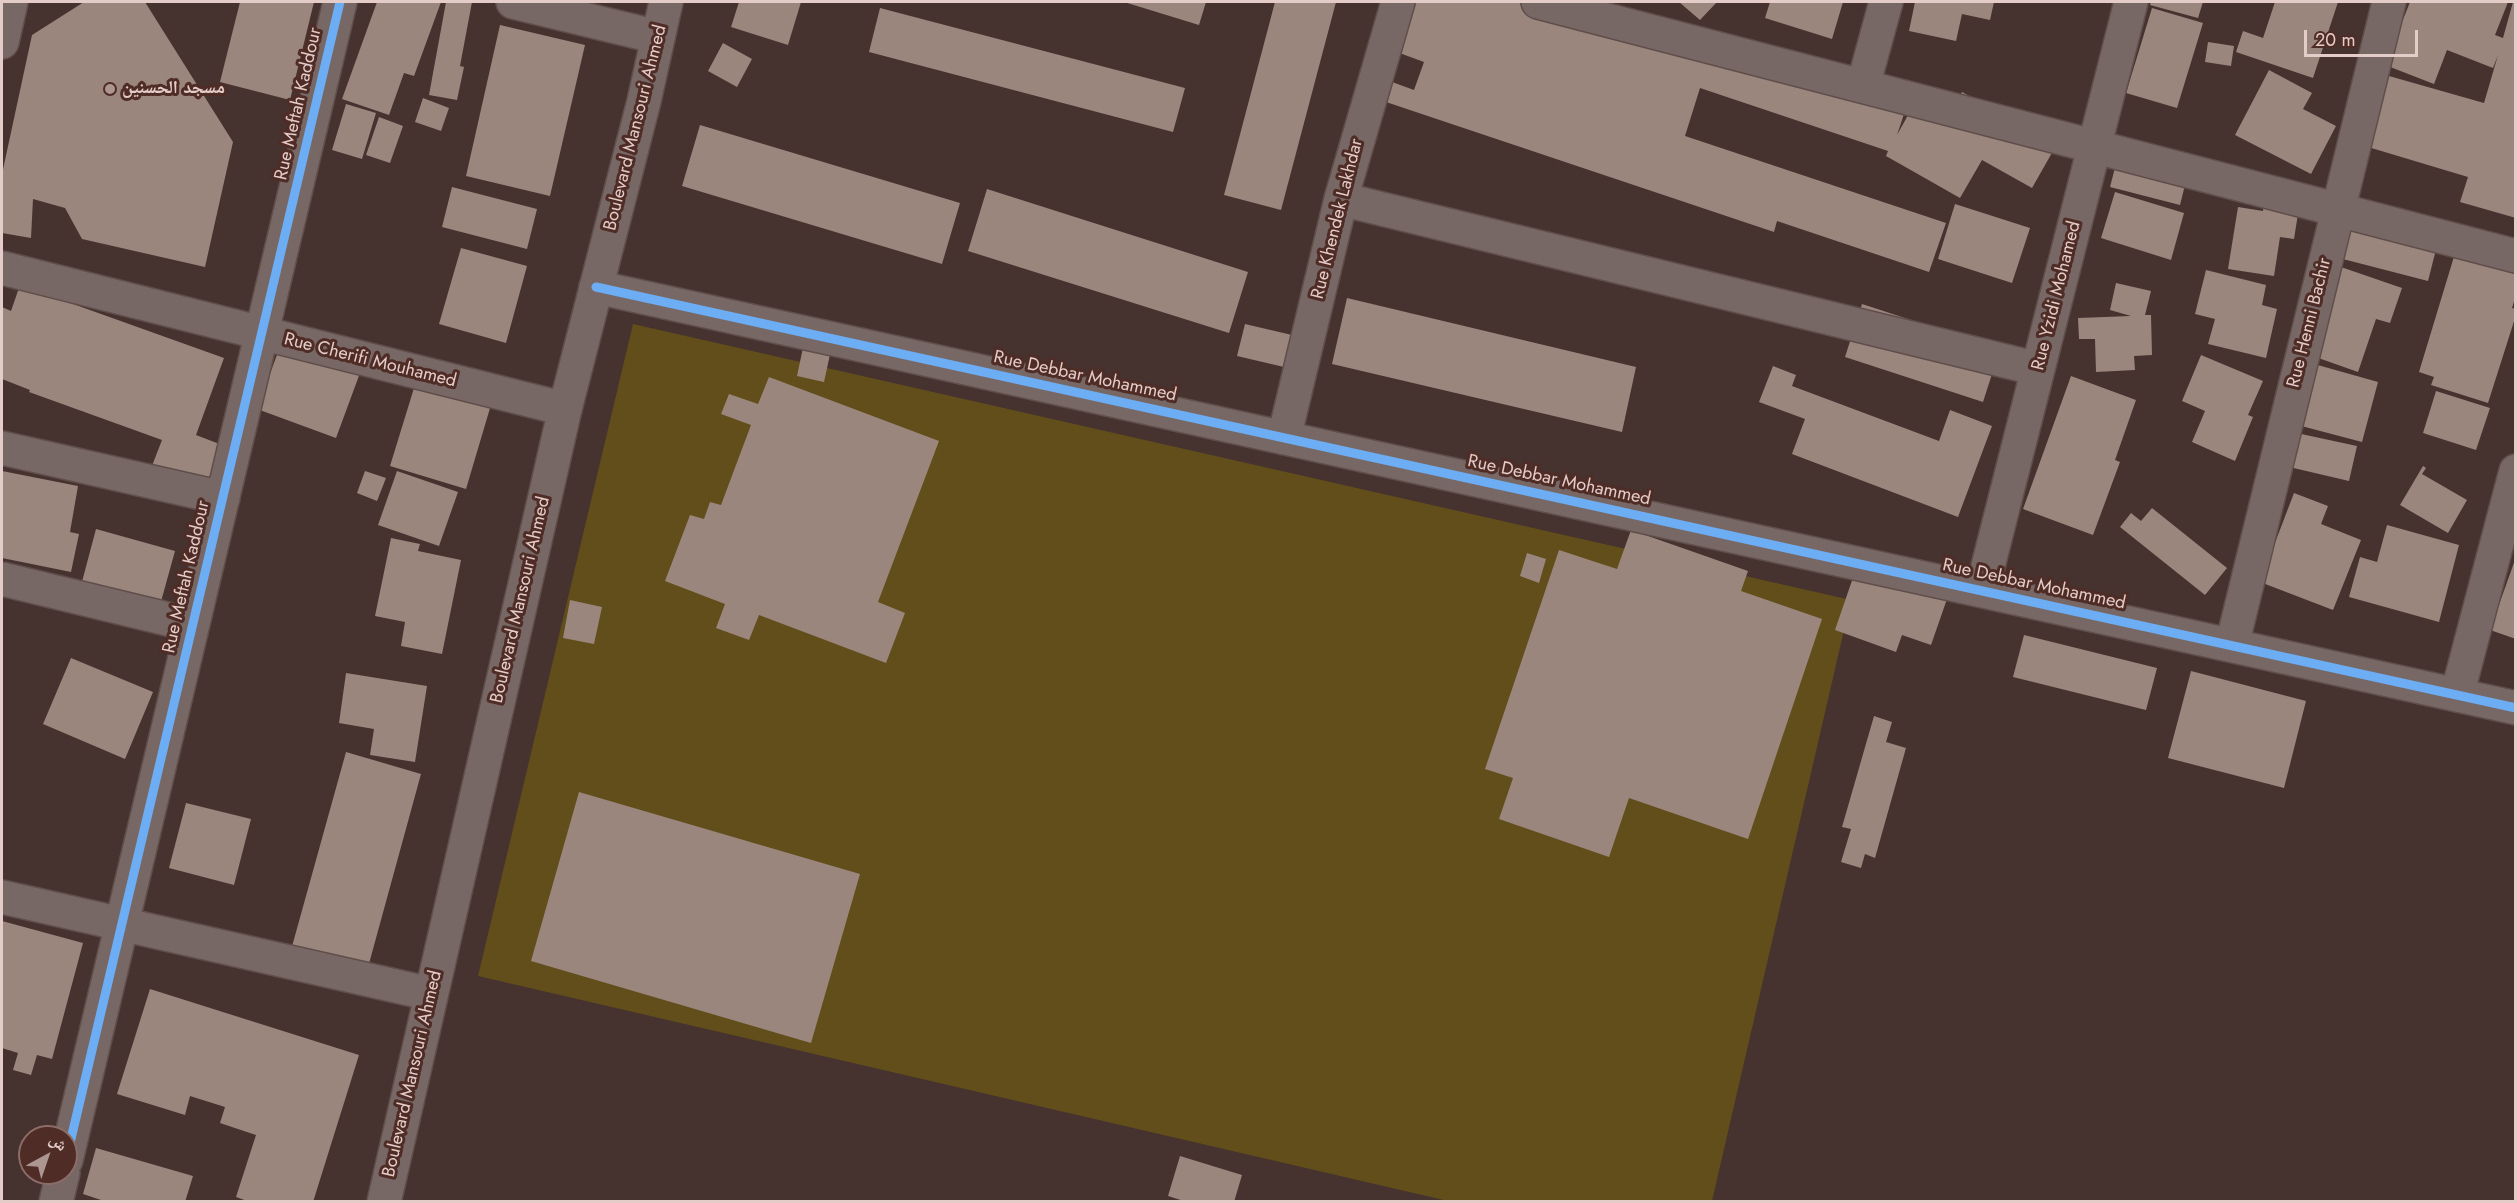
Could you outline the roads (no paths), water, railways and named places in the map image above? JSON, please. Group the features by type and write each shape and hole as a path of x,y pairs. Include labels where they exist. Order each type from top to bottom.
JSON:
{"street":[{"path":"2,42 10,2"},
{"name":"Rue Meftah Kaddour","path":"74,1125 340,2"},
{"path":"513,2 658,37"},
{"name":"Boulevard Mansouri Ahmed","path":"384,1202 565,409 666,2"},
{"name":"Rue Khendek Lakhdar","path":"1284,438 1341,199 1398,2"},
{"path":"1538,2 1635,14 1863,86 2516,256"},
{"path":"1863,86 1886,2"},
{"name":"Rue Yzidi Mohamed","path":"1982,590 2131,2"},
{"name":"Rue Henni Bachir","path":"2232,645 2390,2"},
{"path":"1341,199 2038,369"},
{"name":"Rue Cherifi Mouhamed","path":"2,267 565,409"},
{"name":"Rue Debbar Mohammed","path":"596,287 2516,708"},
{"path":"2,448 223,498"},
{"path":"2457,695 2516,471"},
{"path":"2,579 192,625"},
{"path":"2,897 431,994"},
{"path":"56,1202 60,1185"}],"place":[{"name":"مسجد الحسنين","path":"110,89"}]}
